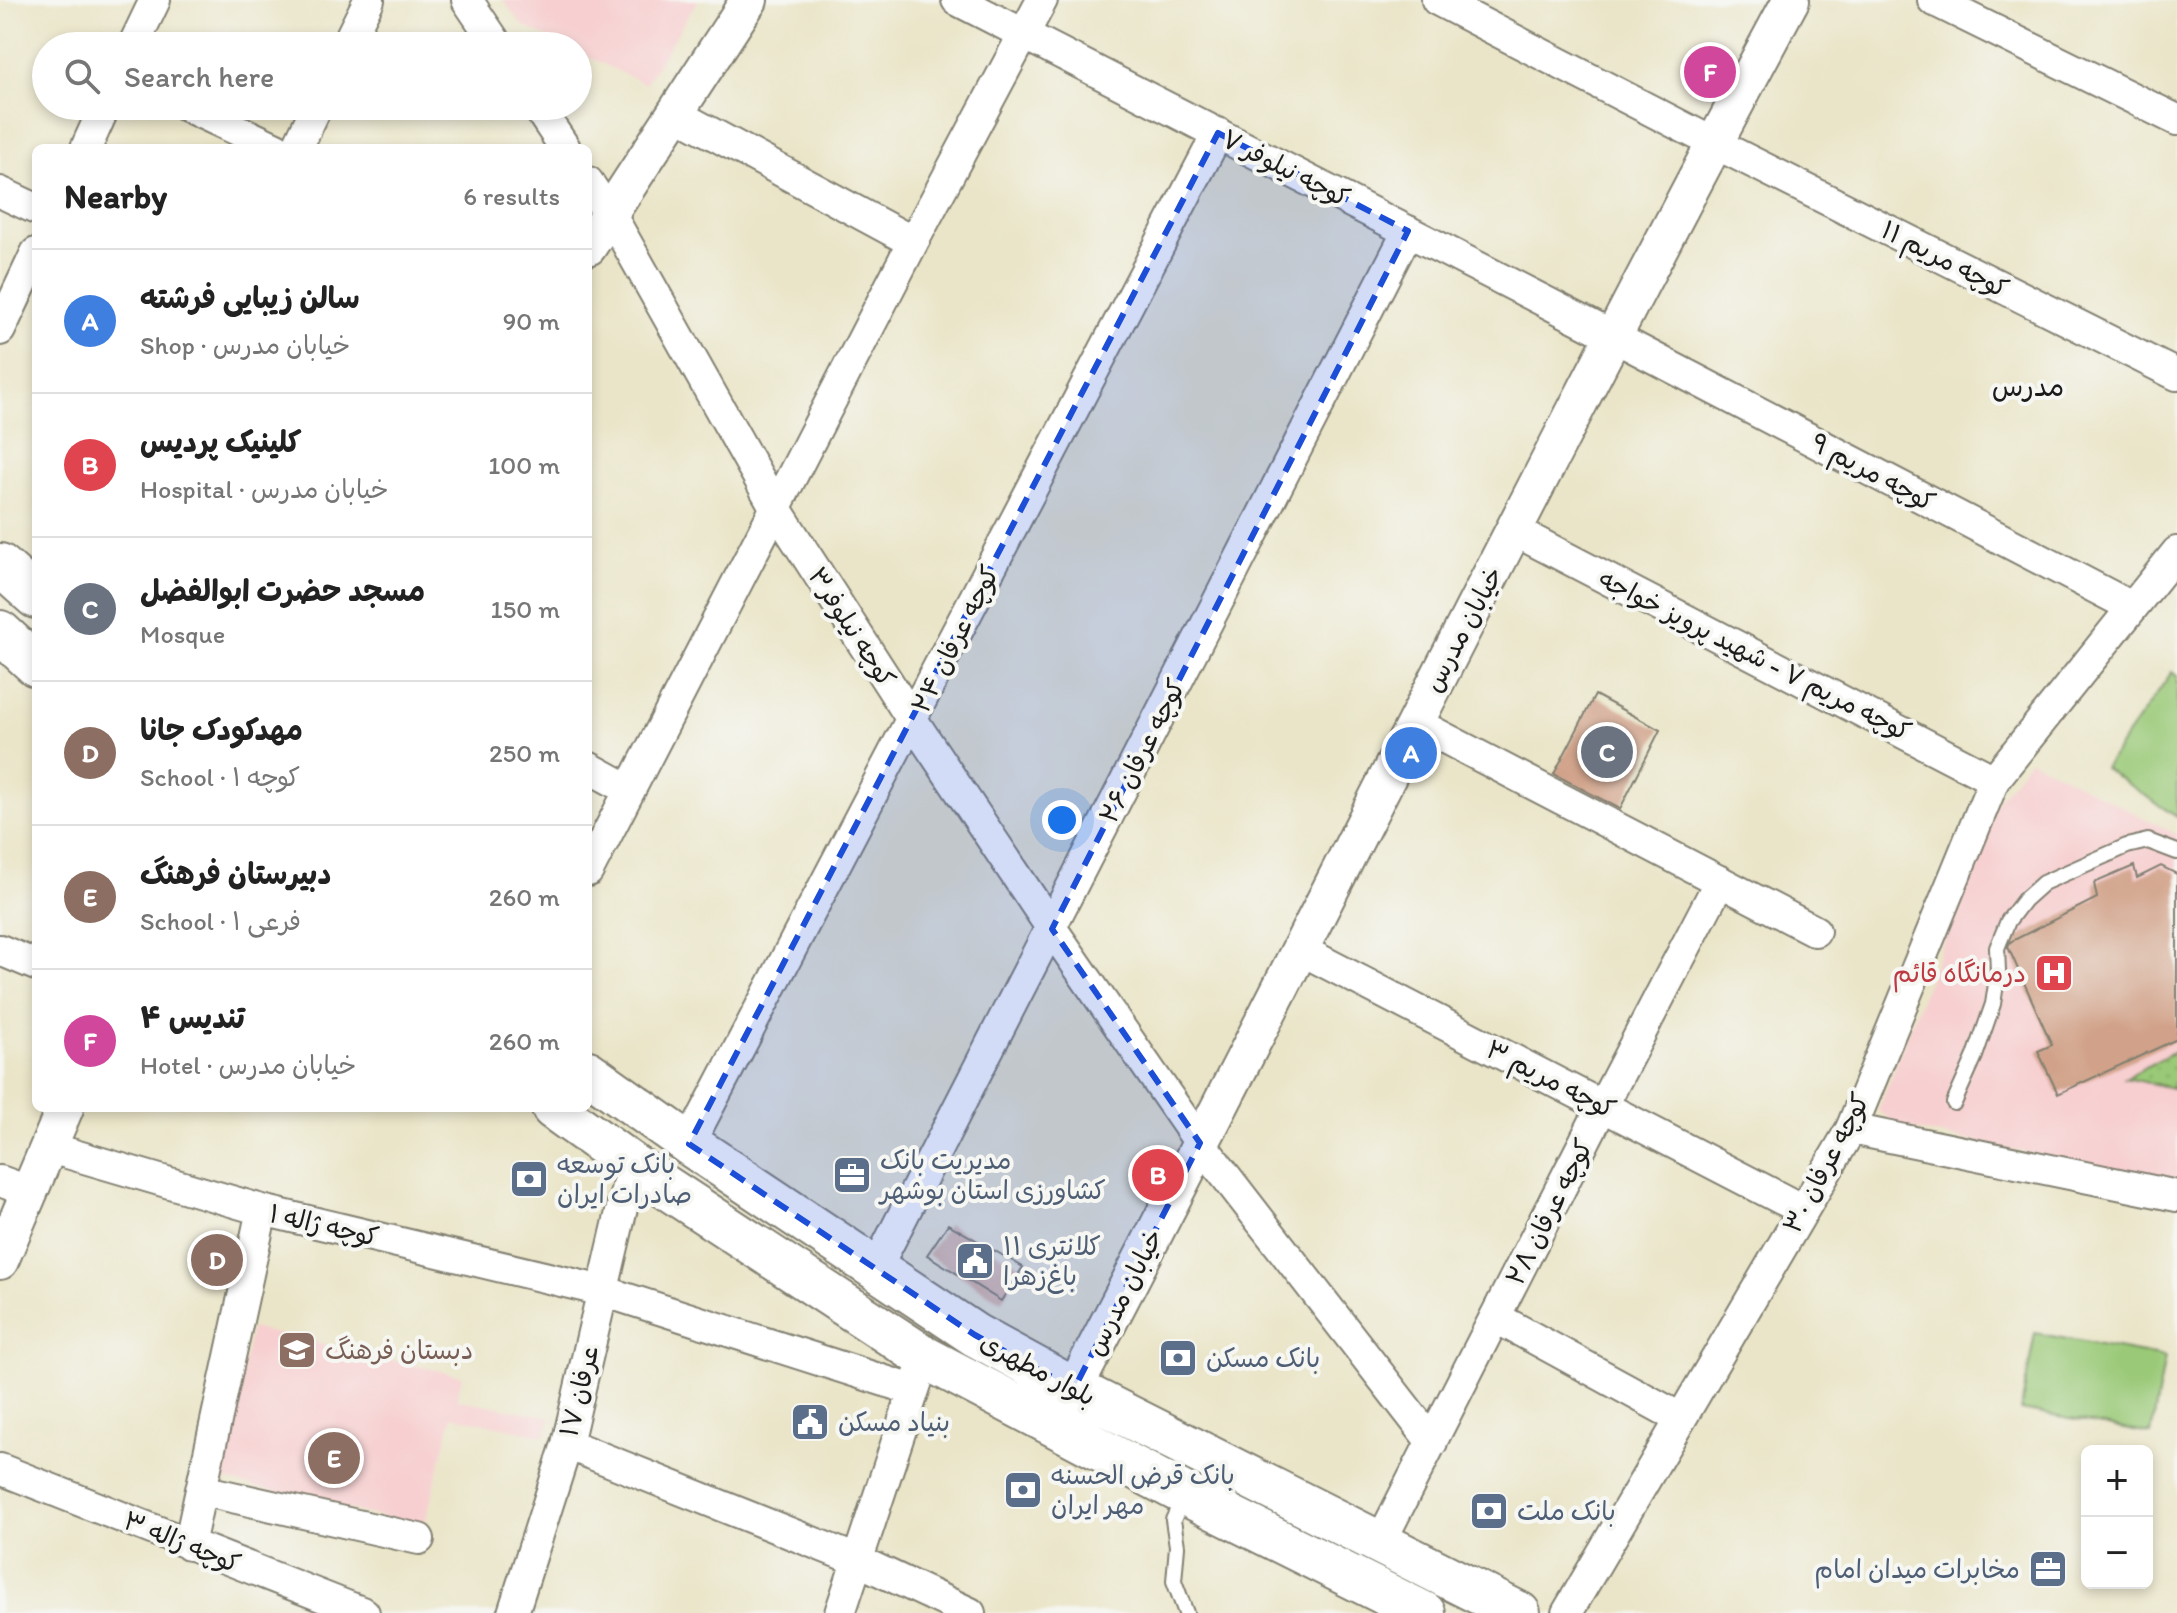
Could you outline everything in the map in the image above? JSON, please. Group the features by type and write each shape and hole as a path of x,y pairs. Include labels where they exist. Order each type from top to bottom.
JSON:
{"main road":[{"path":"0,565 32,593"},
{"path":"0,632 32,661"},
{"name":"بلوار مطهری","path":"592,1075 689,1144 975,1335 1074,1389 1519,1613"},
{"name":"بلوار مطهری","path":"559,1112 920,1374 1185,1494 1400,1608"}],"street":[{"path":"140,32 155,0"},
{"path":"353,32 369,0"},
{"path":"467,0 489,32"},
{"path":"592,241 749,0"},
{"name":"کوچه نیلوفر ۷","path":"957,0 1614,337"},
{"path":"592,863 913,242 1042,0"},
{"name":"کوچه مریم ۱۱","path":"1437,0 2177,375"},
{"name":"خیابان مدرس","path":"1074,1389 1414,722 1791,0"},
{"path":"1933,0 2177,120"},
{"path":"676,114 913,242"},
{"path":"88,144 99,120"},
{"path":"216,120 267,144"},
{"path":"299,144 310,120"},
{"path":"546,120 562,144"},
{"name":"کوچه عرفان ۲۴","path":"689,1144 1218,133"},
{"name":"کوچه نیلوفر۳","path":"592,188 610,214 775,507 1052,929 1200,1143 1432,1442"},
{"path":"0,192 32,207"},
{"name":"کوچه عرفان ۲۶","path":"875,1270 1408,231"},
{"path":"0,330 32,262"},
{"name":"کوچه مریم ۹","path":"1614,337 2132,607"},
{"name":"کوچه مریم ۷ - شهید پرویز خواجه","path":"1515,531 1994,780"},
{"name":"کوچه عرفان ۳۰","path":"1567,1613 1851,1129 1994,780 2177,552"},
{"path":"1414,722 1815,931"},
{"path":"592,769 630,790"},
{"name":"کوچه عرفان ۲۸","path":"1380,1543 1720,881"},
{"name":"کوچه مریم ۳","path":"1299,949 1803,1210"},
{"path":"0,950 32,963"},
{"path":"0,1261 14,1186 47,1147 63,1112"},
{"path":"1851,1129 2177,1196"},
{"name":"کوچه ژاله ۱","path":"47,1147 262,1210 603,1291 920,1374"},
{"name":"عرفان ۱۷","path":"513,1613 567,1444 632,1165"},
{"path":"189,1545 262,1210"},
{"path":"1495,1317 1680,1418"},
{"path":"840,1613 920,1374"},
{"path":"567,1444 857,1560 970,1613"},
{"name":"کوچه ژاله ۳","path":"0,1469 364,1613"},
{"path":"201,1490 419,1539"}],"lane":[{"path":"1954,1103 1993,1004 1998,971 1997,948 2008,921 2024,900 2043,883 2127,846 2148,841 2177,852"},
{"path":"1185,1494 1173,1520 1177,1546 1174,1581 1186,1613"}],"highlighted area":[{"path":"1218,133 1408,231 1052,929 1200,1143 1074,1389 975,1335 689,1144"}],"shaded area":[{"path":"503,0 698,0 645,84 592,59 592,32 536,32 522,25"},
{"name":"درمانگاه قائم","path":"2030,759 2177,835 2177,1183 1905,1128 1878,1111 1998,800"},
{"path":"251,1328 462,1376 456,1399 551,1417 545,1436 452,1416 424,1527 222,1479"}],"green space":[{"path":"2172,672 2177,676 2177,817 2104,768"},
{"path":"2177,1050 2177,1089 2125,1078"},
{"path":"2035,1333 2165,1357 2151,1434 2021,1410"}],"building":[{"path":"1595,695 1660,730 1620,809 1554,774"},
{"path":"2134,866 2137,878 2161,866 2177,874 2177,1039 2058,1094 2038,1051 2052,1045 2008,947 2010,942 2097,898 2094,883"},
{"name":"کلانتری ۱۱ باغ‌زهرا","path":"948,1224 1023,1267 1001,1301 927,1255"}],"place":[{"name":"تندیس ۴","path":"1710,72"},
{"name":"مسجد حضرت ابوالفضل","path":"1607,752"},
{"name":"سالن زیبایی فرشته","path":"1411,753"},
{"name":"درمانگاه قائم","path":"2054,973"},
{"name":"مدیریت بانک کشاورزی استان بوشهر","path":"852,1175"},
{"name":"کلینیک پردیس","path":"1158,1175"},
{"name":"بانک توسعه صادرات ایران","path":"529,1179"},
{"name":"مهدکودک جانا","path":"217,1260"},
{"name":"کلانتری ۱۱ باغ‌زهرا","path":"975,1261"},
{"name":"دبستان فرهنگ","path":"297,1350"},
{"name":"بانک مسکن","path":"1178,1358"},
{"name":"بنیاد مسکن","path":"810,1422"},
{"name":"دبیرستان فرهنگ","path":"334,1458"},
{"name":"بانک قرض الحسنه مهر ایران","path":"1023,1490"},
{"name":"بانک ملت","path":"1489,1511"},
{"name":"مخابرات میدان امام","path":"2048,1569"}],"district":[{"name":"مدرس","path":"2028,386"}]}
